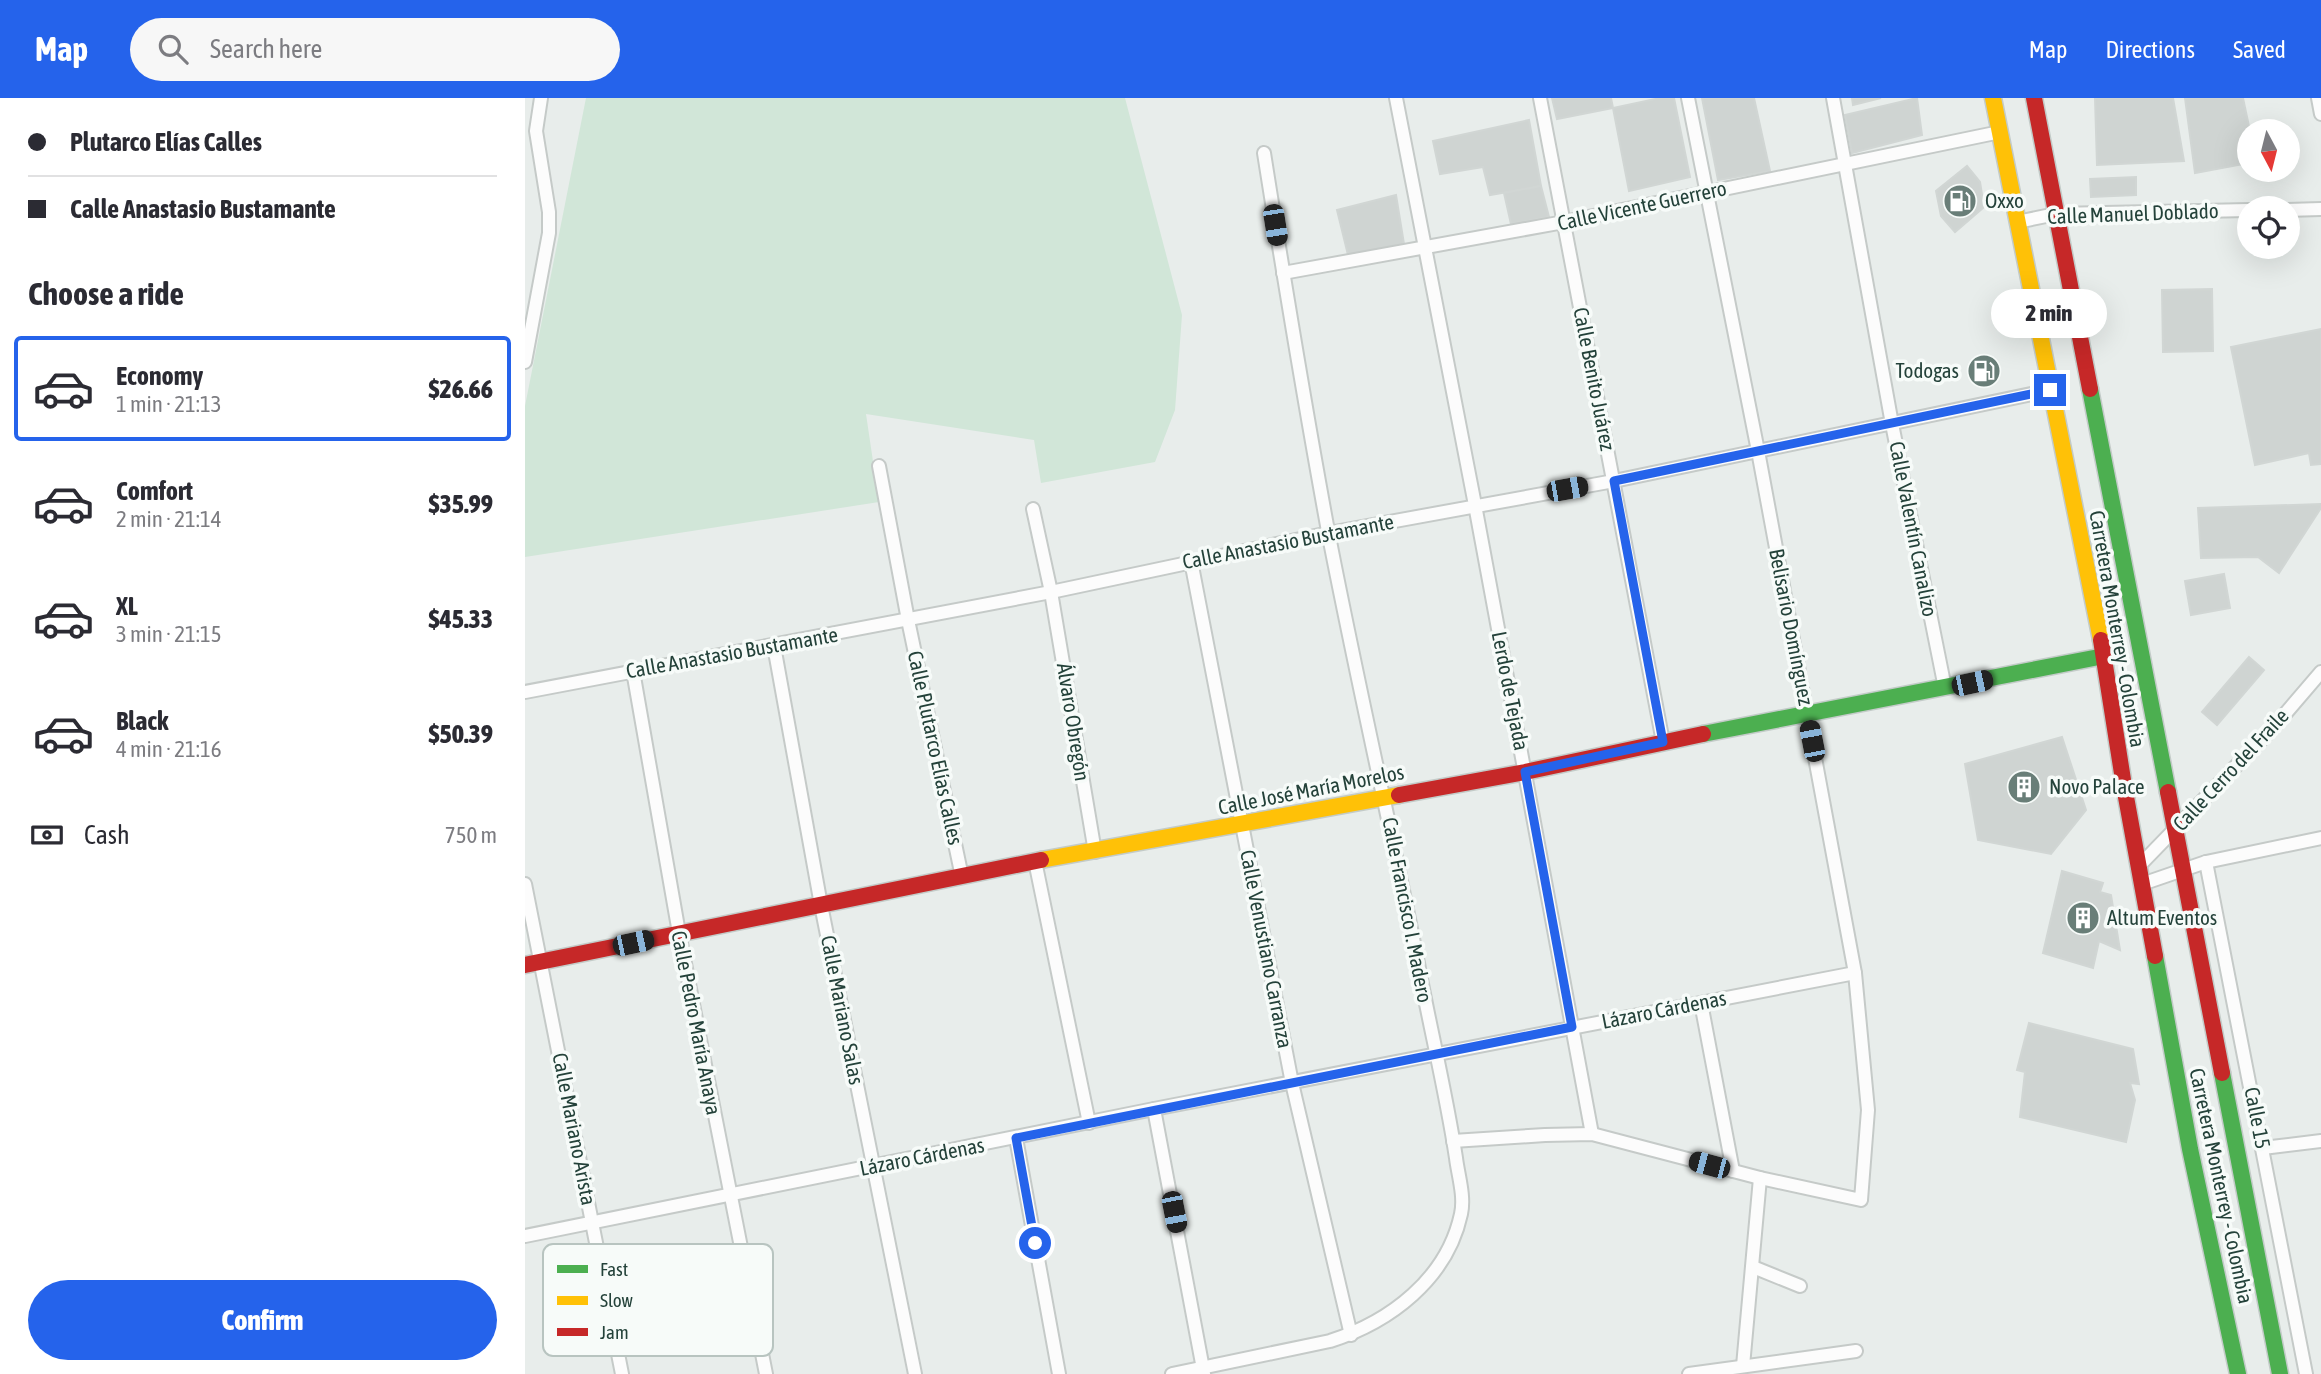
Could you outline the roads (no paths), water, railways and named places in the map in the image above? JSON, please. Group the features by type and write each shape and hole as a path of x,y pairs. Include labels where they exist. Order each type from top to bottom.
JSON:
{"main road":[{"name":"Carretera Monterrey - Colombia","path":"1993,98 2104,656 2190,1149 2238,1374"},
{"name":"Carretera Monterrey - Colombia","path":"2034,98 2280,1374"},
{"name":"Calle José María Morelos","path":"533,964 1035,861 1525,772 1663,742 2104,656"}],"street":[{"path":"525,362 549,233 549,212 536,131 541,98"},
{"name":"Lerdo de Tejada","path":"1396,98 1592,1134"},
{"name":"Calle Benito Juárez","path":"1540,98 1663,742"},
{"name":"Belisario Domínguez","path":"1688,98 1758,451 1855,973 1868,1110 1861,1200 1759,1178"},
{"name":"Calle Valentín Canalizo","path":"1833,98 1892,424 1945,688"},
{"path":"2318,98 2321,114"},
{"name":"Calle Vicente Guerrero","path":"1283,273 1564,222 2000,132"},
{"name":"Calle Francisco I. Madero","path":"1264,153 1329,533 1385,797 1453,1141 1462,1201 1461,1217 1453,1241 1437,1268 1412,1298 1351,1335"},
{"path":"2300,210 2321,209"},
{"name":"Calle Manuel Doblado","path":"2017,222 2056,214 2237,210"},
{"name":"Calle Anastasio Bustamante","path":"525,692 1051,592 1329,533 1614,481 2050,390"},
{"name":"Calle Plutarco Elías Calles","path":"879,466 908,620 963,877"},
{"name":"Álvaro Obregón","path":"1033,509 1051,592 1095,852"},
{"name":"Calle Venustiano Carranza","path":"1191,561 1292,1083 1351,1335"},
{"name":"Calle Mariano Salas","path":"774,646 821,905 915,1374"},
{"name":"Calle Pedro María Anaya","path":"633,671 678,933 740,1244"},
{"name":"Calle Cerro del Fraile","path":"2139,866 2273,728 2321,672"},
{"path":"2142,884 2206,862 2321,838"},
{"path":"1035,861 1089,1123"},
{"name":"Calle 15","path":"2206,862 2306,1374"},
{"name":"Calle Mariano Arista","path":"525,884 533,964 597,1244"},
{"name":"Lázaro Cárdenas","path":"525,1236 1154,1109 1855,973"},
{"path":"1701,1003 1733,1171"},
{"path":"1154,1109 1204,1371"},
{"path":"1453,1141 1592,1134 1759,1178 1743,1366"},
{"path":"1016,1138 1059,1374"},
{"path":"2263,1148 2321,1141"},
{"path":"1753,1267 1800,1286"},
{"path":"1172,1374 1204,1371 1351,1335"},
{"path":"1689,1374 1856,1351"},
{"name":"Calle Mariano Arista","path":"619,1356 622,1374"},
{"name":"Calle Pedro María Anaya","path":"762,1356 765,1374"}],"place":[{"name":"Oxxo","path":"1960,201"},
{"name":"Todogas","path":"1984,371"},
{"name":"Novo Palace","path":"2024,787"},
{"name":"Altum Eventos","path":"2083,918"}]}
